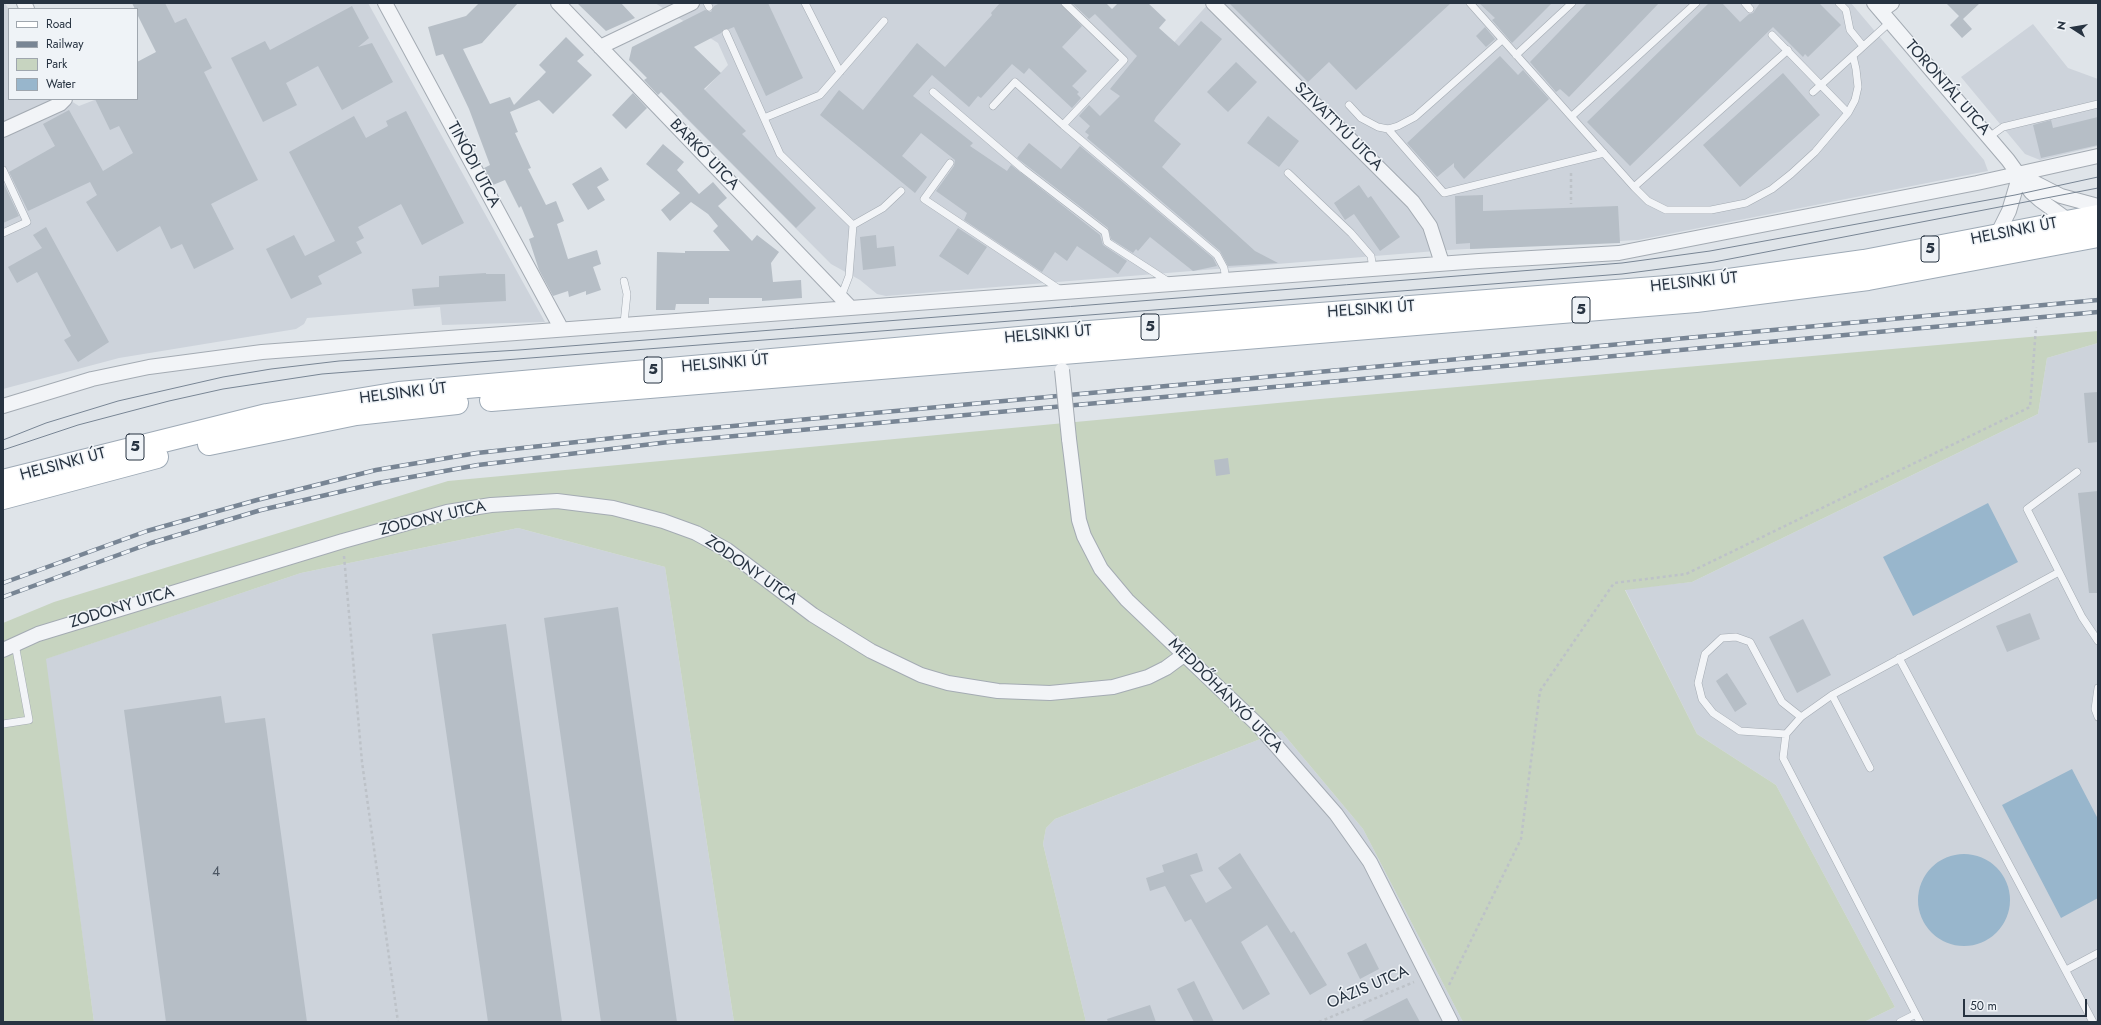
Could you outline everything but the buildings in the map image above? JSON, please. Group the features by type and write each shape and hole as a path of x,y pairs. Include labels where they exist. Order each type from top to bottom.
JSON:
{"main road":[{"name":"HELSINKI ÚT","path":"3,481 267,415 399,392 1076,333 1693,285 1864,261 2098,216"},
{"name":"HELSINKI ÚT","path":"3,498 223,441 356,414 441,404 1061,362 1696,301 1868,279 2095,236"},
{"path":"1061,362 1066,342 1076,333"},
{"path":"1040,336 1052,343 1061,362"}],"street":[{"name":"TINÓDI UTCA","path":"385,3 560,328"},
{"name":"BARKÓ UTCA","path":"558,3 846,302"},
{"path":"600,47 692,3"},
{"name":"SZIVATTYÚ UTCA","path":"1213,3 1413,202 1430,226 1442,263"},
{"name":"TORONTÁL UTCA","path":"1884,10 2020,174 2031,192 2070,221 2095,236"},
{"path":"3,130 60,104 64,100"},
{"path":"3,406 92,380 149,367 262,352 624,323 846,302 1064,292 1442,263 1619,253 2020,174 2098,156"},
{"path":"1996,236 2009,211 2020,174"},
{"name":"TORONTÁL UTCA","path":"2020,174 2061,196 2098,206"},
{"name":"MEDDŐHÁNYÓ UTCA","path":"1061,362 1079,520 1093,555 1105,574 1128,600 1259,726 1336,814 1370,862 1451,1022"},
{"name":"ZODONY UTCA","path":"9,647 38,634 343,541 447,512 491,505 557,501 592,504 663,521 696,533 727,550 813,615 871,651 921,675 948,683 998,690 1050,693 1100,689 1148,678 1166,668 1185,654"}],"lane":[{"path":"805,3 840,72"},
{"path":"1063,125 1124,60 1065,3"},
{"path":"1470,3 1634,187 1648,201 1666,210 1711,210 1746,203 1772,189 1815,152 1848,113 1855,100 1858,87 1853,56"},
{"path":"1516,55 1572,3"},
{"path":"1572,116 1696,3"},
{"path":"1839,3 1846,10 1850,30 1864,46"},
{"path":"1813,92 1864,46 1884,10"},
{"path":"764,118 820,95 884,21"},
{"path":"726,33 780,154 853,225"},
{"path":"1772,35 1822,84 1848,113"},
{"path":"1349,105 1367,122 1378,127 1388,129 1398,126 1415,117 1502,40"},
{"path":"1634,187 1788,50"},
{"path":"993,106 1015,82 1063,125 1217,255 1224,268 1226,279"},
{"path":"932,92 1023,169 1105,232 1107,242 1171,283"},
{"path":"1989,137 2002,127 2098,104"},
{"path":"1388,129 1444,193 1604,153"},
{"path":"950,163 924,199 1064,292"},
{"path":"3,170 27,222 3,234"},
{"path":"1288,174 1309,191 1356,239 1371,256 1373,269"},
{"path":"853,225 883,208 901,191"},
{"path":"846,302 853,225"},
{"path":"624,281 627,294 624,323"},
{"path":"2077,472 2027,509 2082,617 2098,641"},
{"path":"1920,1022 1783,758 1786,734 1801,717 1832,695 2059,572"},
{"path":"1786,734 1740,731 1713,713 1702,698 1698,683 1705,654 1722,638 1736,637 1750,642 1782,702 1801,717"},
{"path":"3,724 29,720 9,647"},
{"path":"1899,658 2093,1022"},
{"path":"2098,688 2095,709 2098,717"},
{"path":"1832,695 1870,768"},
{"path":"2066,970 2098,953"},
{"path":"1900,1022 1916,1014"}],"path":[{"path":"1570,161 1572,204"},
{"path":"1441,1002 1521,839 1540,691 1614,583 1686,574 2030,407 2036,327"},
{"path":"343,541 362,762 398,1022"},
{"name":"OÁZIS UTCA","path":"1319,1022 1427,976"}],"shaded area":[{"path":"3,3 5,3 8,8 8,100 70,100 79,106 94,100 138,100 138,98 169,71 138,14 138,8 135,8 132,3 368,3 545,322 442,325 440,307 307,318 304,324 296,329 119,358 3,389"},
{"path":"655,3 1104,3 1161,57 1209,3 1851,3 1984,160 1988,171 1638,240 1448,250 886,296 877,294 860,280 831,264 682,114 728,65 718,43"},
{"path":"2033,24 2068,68 2098,79 2098,146 2040,160 2025,154 1961,77"},
{"path":"2098,343 2098,1022 1864,1022 1895,1007 1776,785 1697,734 1625,589 1692,582 2038,414 2047,358"},
{"path":"518,528 665,567 734,1022 94,1022 45,659 301,573"},
{"path":"1281,731 1363,829 1463,1022 1086,1022 1043,844 1046,828 1055,819"}],"green space":[{"path":"2098,331 2098,343 2047,358 2038,414 1692,582 1625,590 1697,734 1776,785 1895,1007 1864,1022 1463,1022 1363,829 1281,731 1055,819 1046,828 1043,844 1086,1022 734,1022 665,567 518,528 301,573 46,659 94,1022 3,1022 3,623 54,602 448,481 1320,399"}],"water":[{"path":"1988,503 2018,562 1913,616 1883,557"},
{"path":"2072,769 2098,819 2098,898 2061,918 2002,805"},
{"path":"1964,854 1981,858 1996,868 2006,883 2010,900 2006,917 1996,932 1981,942 1964,946 1947,942 1932,932 1922,917 1918,900 1922,883 1932,868 1947,858"}],"tram line":[{"path":"3,440 46,423 118,401 223,377 271,369 339,361 519,350 1622,263 1710,251 2015,195 2098,177"},
{"path":"3,450 78,425 169,401 223,389 322,374 1622,274 1714,262 2098,188"}],"railway":[{"path":"3,583 147,531 257,500 376,470 477,453 668,432 2098,300"},
{"path":"3,597 151,543 261,510 378,483 478,465 669,442 2098,312"}]}
